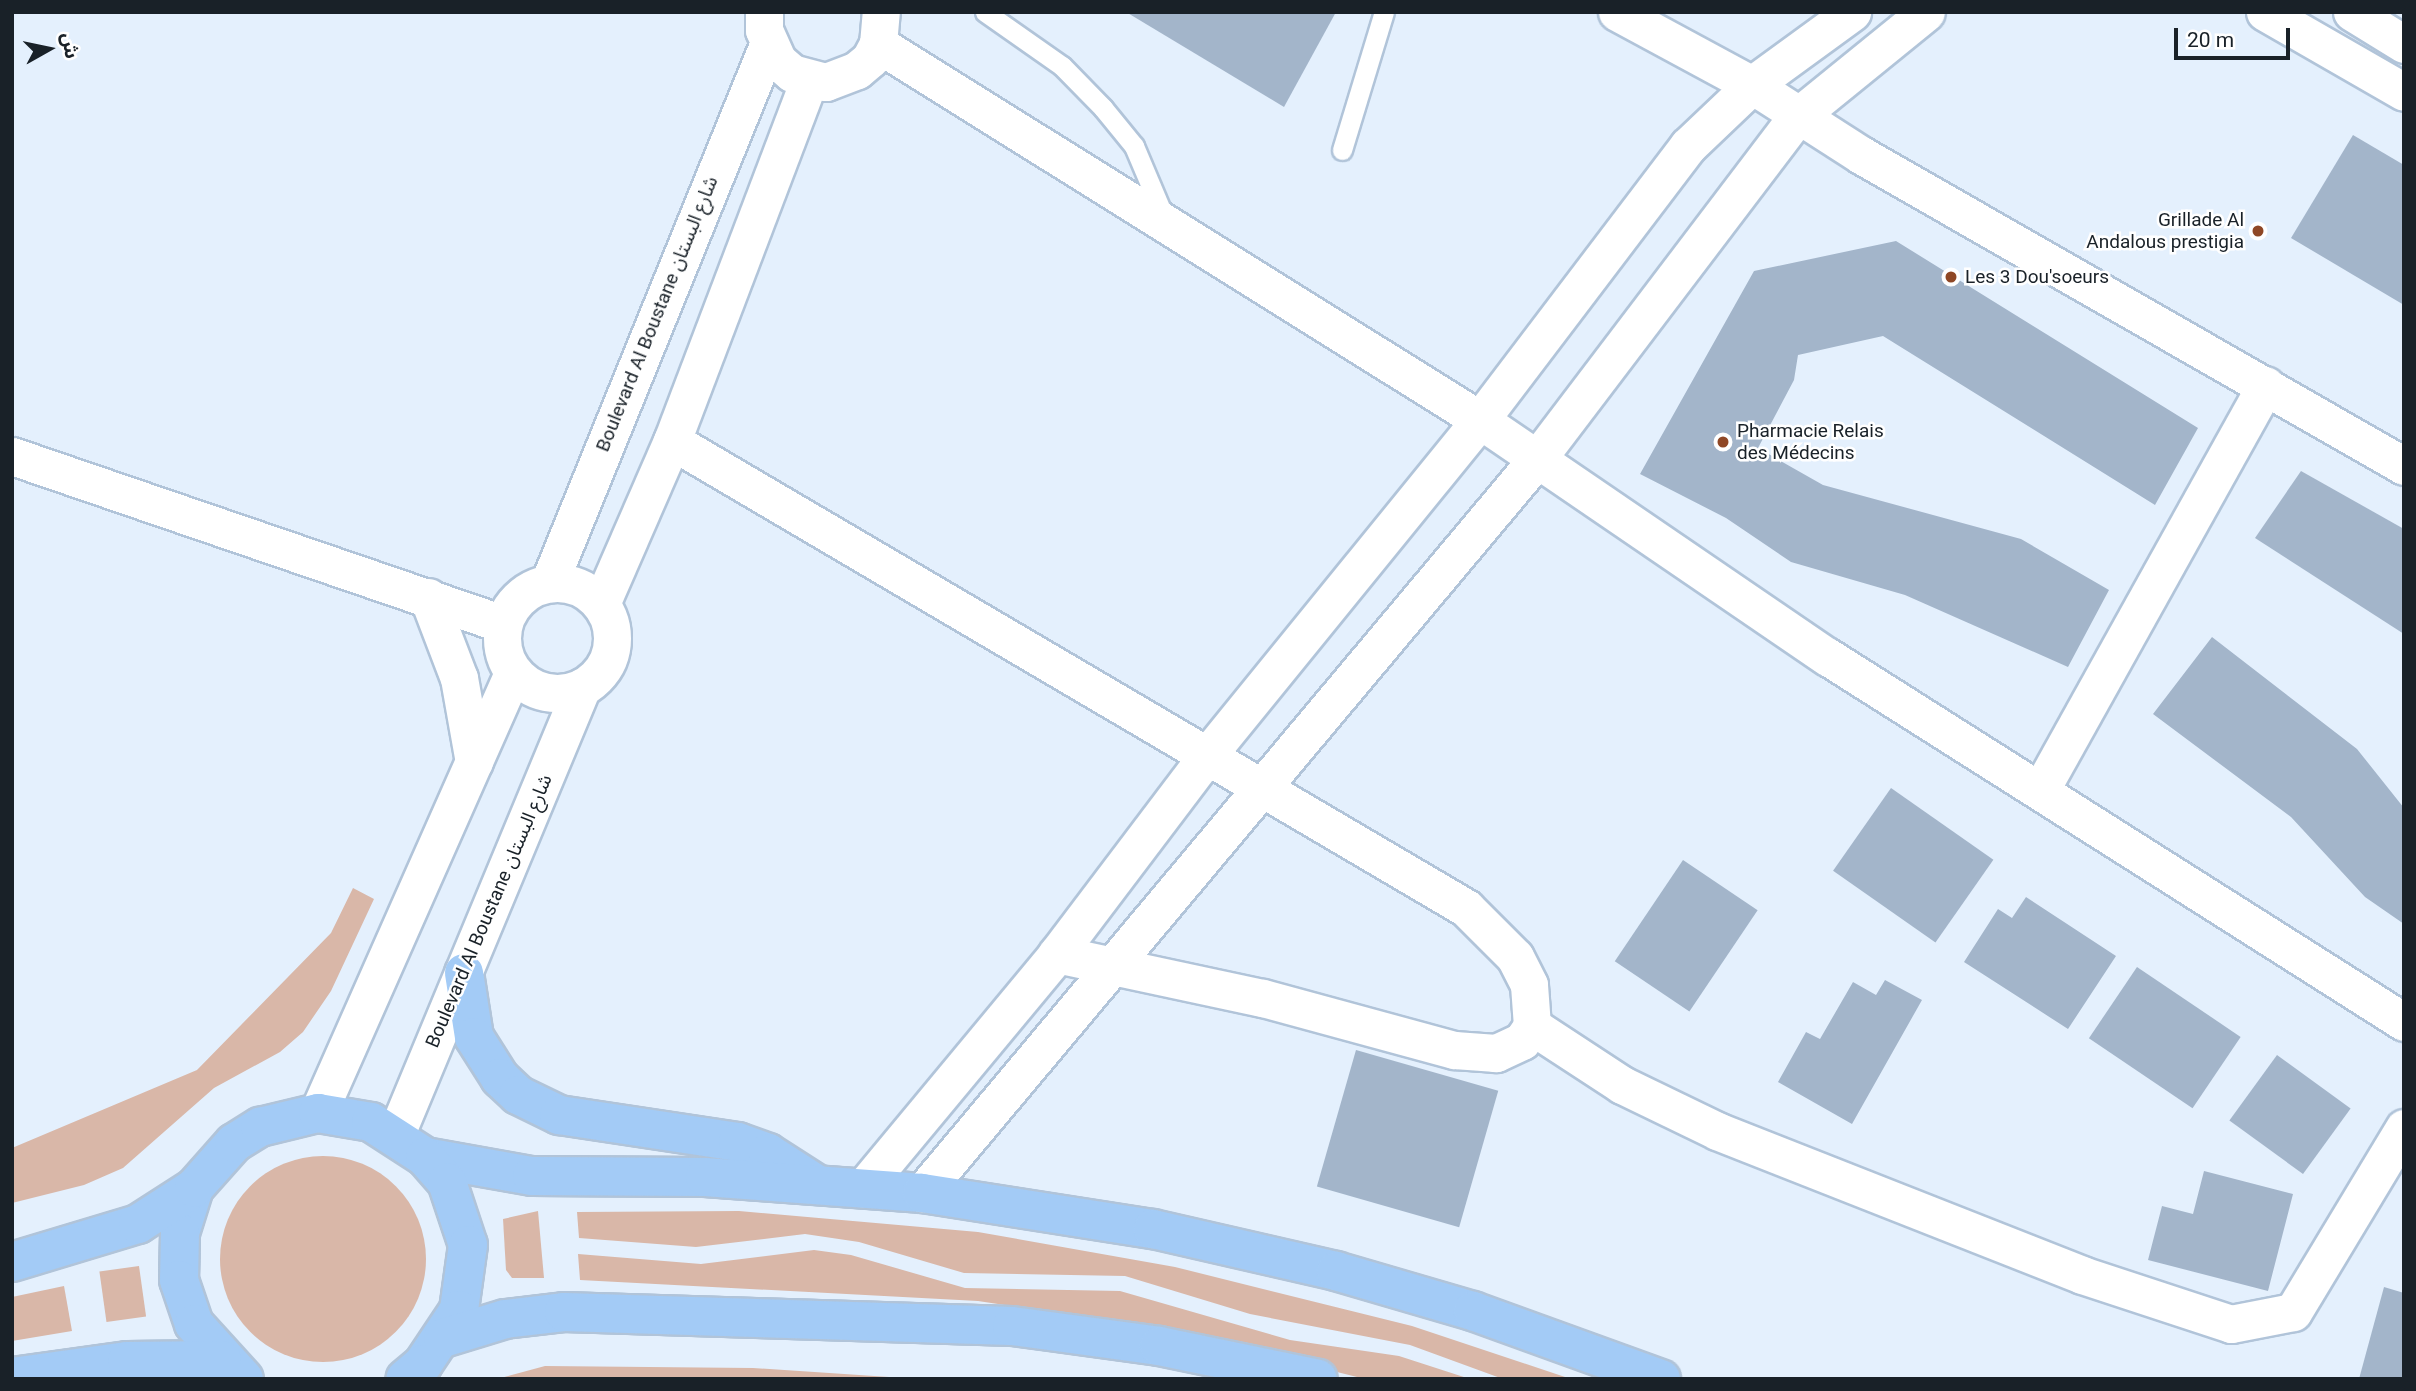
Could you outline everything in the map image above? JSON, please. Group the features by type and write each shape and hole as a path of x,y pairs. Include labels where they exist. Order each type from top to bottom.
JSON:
{"main road":[{"path":"464,972 474,1037 485,1059 518,1095 570,1118 738,1142 768,1153 816,1185"},
{"path":"12,1262 107,1237 167,1208 194,1188 234,1143 260,1127 318,1113 345,1115 396,1134 425,1157 452,1192 468,1245 465,1288 443,1339 405,1379"},
{"path":"425,1157 532,1176 705,1177 922,1193 1153,1229 1336,1271 1499,1320 1661,1379"},
{"path":"194,1188 180,1233 179,1280 194,1324 233,1370"},
{"path":"443,1339 505,1319 565,1312 1012,1326 1158,1346 1318,1379"},
{"path":"12,1377 127,1361 233,1370"}],"street":[{"path":"1617,12 1752,85 1797,117 2404,466"},
{"path":"863,1188 1057,954 1206,757 1480,420 1688,146 1752,85 1852,12"},
{"path":"922,1193 1111,963 1263,790 1538,459 1797,117 1926,12"},
{"path":"2265,12 2404,92"},
{"path":"2352,12 2404,44"},
{"path":"766,29 778,61 809,80 843,78 870,59 880,28 1167,225 1480,420 1828,657 2041,789 2404,1022"},
{"name":"Boulevard Al Boustane شارع البستان","path":"549,583 766,29"},
{"path":"600,604 672,441 809,80"},
{"path":"2041,789 2266,385"},
{"path":"672,441 1206,757 1412,871 1500,937 1529,985 1532,1026 1522,1041 1496,1053 1454,1050 1111,963 1057,954"},
{"path":"12,456 503,624"},
{"path":"549,583 586,591 600,604 612,641 603,667 582,687 545,692 513,673 501,641 503,624 520,596 549,583"},
{"path":"428,597 459,678 474,762"},
{"path":"318,1113 513,673"},
{"name":"Boulevard Al Boustane شارع البستان","path":"396,1134 582,687"},
{"path":"1532,1026 1622,1085 1717,1131 2082,1275 2231,1324 2293,1312 2404,1128"}],"lane":[{"path":"985,12 1062,66 1103,108 1134,146 1167,225"},
{"path":"1342,150 1384,12"}],"shaded area":[{"path":"353,888 374,899 331,991 303,1032 280,1052 214,1088 123,1168 84,1185 12,1203 12,1148 197,1070 331,933"},
{"path":"323,1156 362,1164 380,1173 396,1186 409,1202 418,1220 426,1259 418,1298 409,1316 396,1332 380,1345 362,1354 323,1362 284,1354 266,1345 250,1332 237,1316 228,1298 220,1259 228,1220 237,1202 250,1186 266,1173 284,1164"},
{"path":"538,1211 544,1278 512,1278 506,1270 503,1219"},
{"path":"739,1211 978,1232 1175,1267 1412,1326 1571,1379 1503,1379 1410,1345 1250,1314 1125,1276 964,1273 859,1242 805,1234 696,1247 579,1238 577,1212"},
{"path":"814,1250 851,1255 965,1288 1120,1291 1290,1340 1399,1356 1470,1379 1365,1379 1164,1329 978,1301 580,1280 578,1254 701,1264"},
{"path":"139,1266 146,1317 106,1322 99,1272"},
{"path":"64,1286 72,1331 12,1341 12,1297"},
{"path":"545,1366 753,1368 919,1379 497,1379"}],"building":[{"path":"1126,12 1336,12 1284,107"},
{"path":"2353,135 2404,165 2404,305 2291,238"},
{"path":"1896,241 2198,428 2155,505 1883,336 1798,355 1794,380 1758,448 1823,485 2021,539 2109,590 2068,667 1905,595 1791,562 1726,518 1640,474 1754,271"},
{"path":"2301,471 2404,529 2404,634 2255,538"},
{"path":"2212,637 2357,749 2404,808 2404,924 2365,897 2291,817 2153,714"},
{"path":"1891,788 1993,860 1935,942 1833,871"},
{"path":"1683,860 1758,910 1689,1011 1615,961"},
{"path":"2026,897 2116,956 2068,1029 1964,962 1998,909 2012,918"},
{"path":"2137,967 2241,1037 2193,1108 2089,1038"},
{"path":"1885,980 1922,1000 1852,1124 1778,1082 1806,1032 1820,1039 1853,982 1876,995"},
{"path":"1356,1050 1498,1091 1459,1227 1317,1186"},
{"path":"2277,1055 2351,1108 2303,1174 2229,1121"},
{"path":"2204,1171 2293,1194 2268,1291 2148,1260 2162,1206 2193,1214"},
{"path":"2384,1287 2404,1293 2404,1379 2359,1379"}],"place":[{"name":"Grillade Al Andalous prestigia","path":"2258,231"},
{"name":"Les 3 Dou'soeurs","path":"1951,277"},
{"name":"Pharmacie Relais des Médecins","path":"1723,442"}]}
